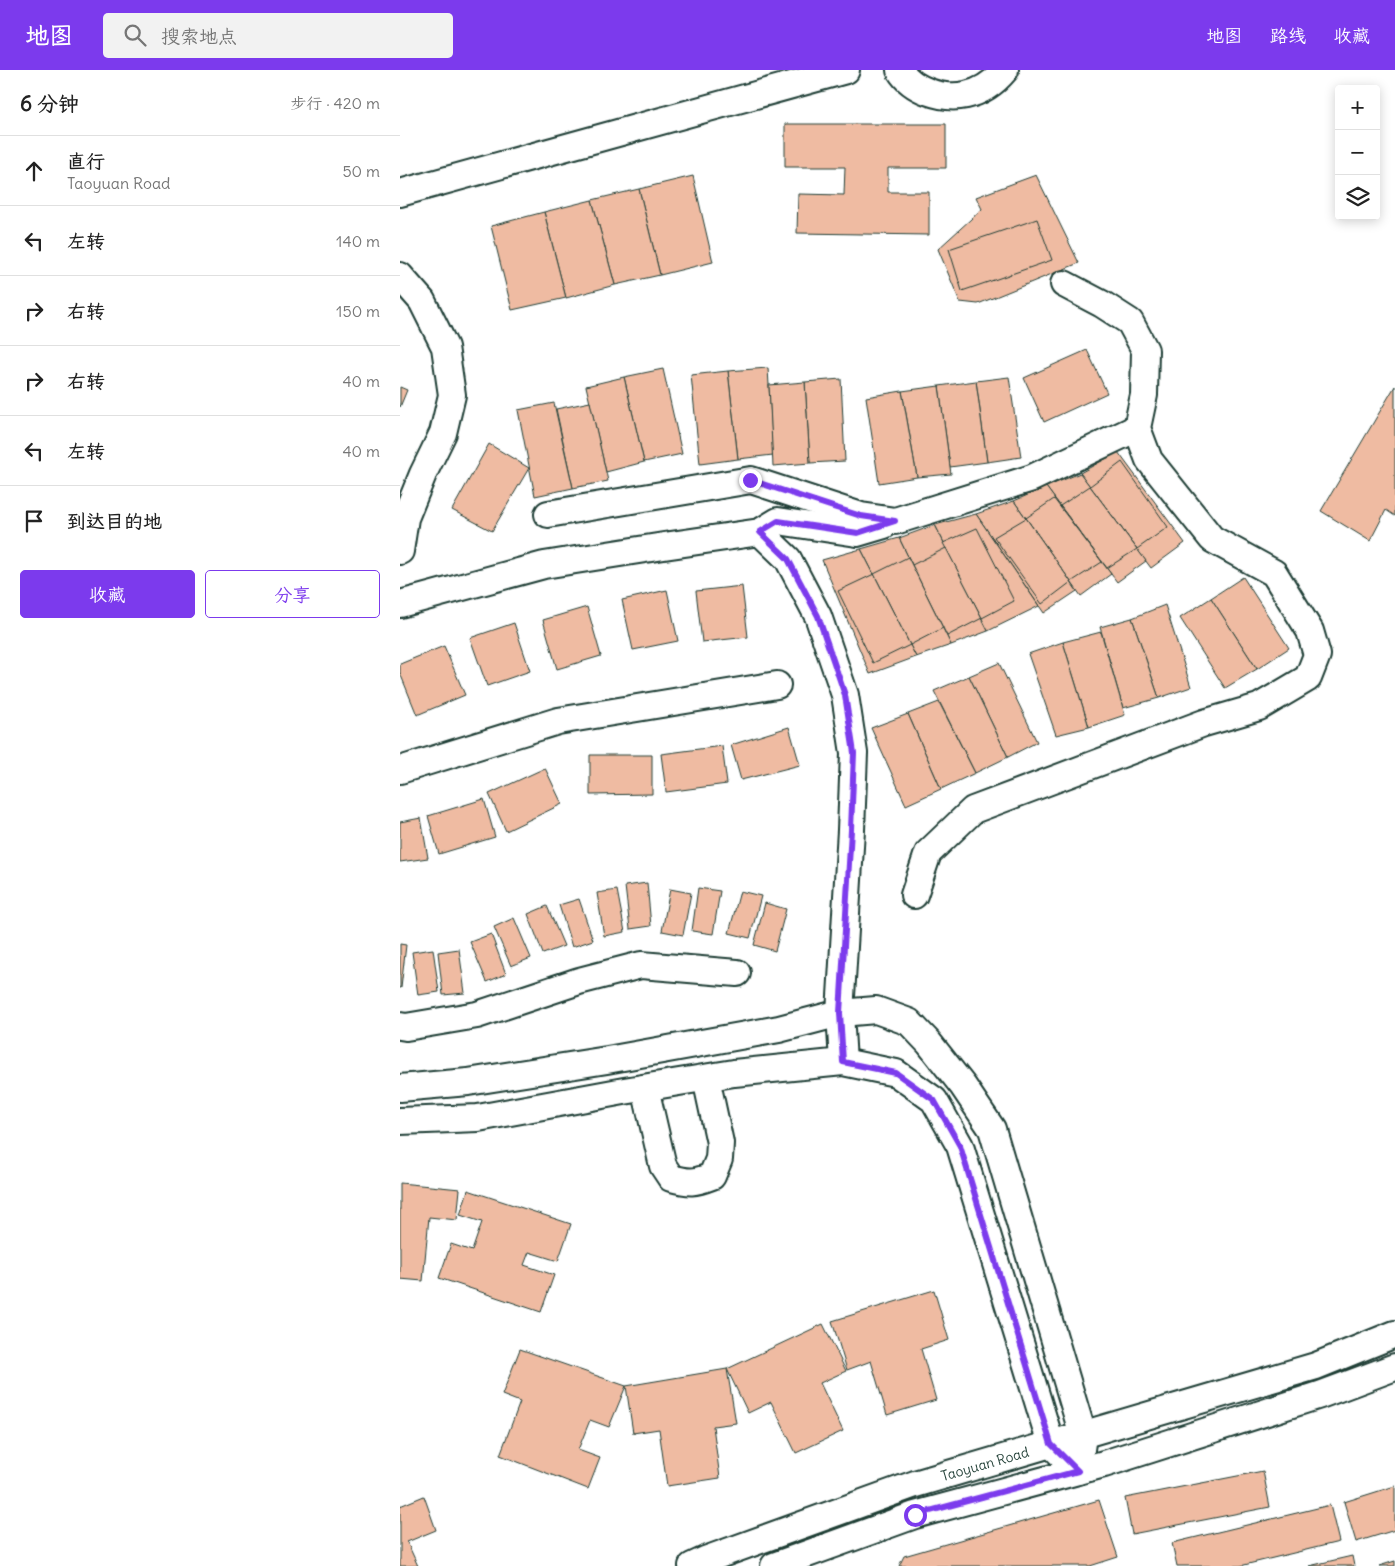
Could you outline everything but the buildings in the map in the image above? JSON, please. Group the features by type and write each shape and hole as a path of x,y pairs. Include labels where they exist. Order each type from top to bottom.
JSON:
{"street":[{"path":"400,193 846,70"},
{"path":"900,70 903,75 921,89 943,96 966,95 987,87 1005,70"},
{"path":"400,276 422,301 445,347 452,395 443,434 423,474 405,518 400,551"},
{"path":"914,895 928,853 973,810 1204,723 1259,707 1308,678 1317,655 1310,630 1274,573 1212,540 1148,460 1137,428 1144,394 1145,350 1130,322 1102,304 1064,284"},
{"path":"400,604 544,565 760,532 778,521 858,533 1032,478 1137,428"},
{"path":"548,514 750,480 861,516 895,521"},
{"path":"760,532 788,559 818,616 845,695 854,753 840,1013 843,1062"},
{"path":"400,770 558,721 777,685"},
{"path":"400,1026 477,1015 579,981 640,965 737,973"},
{"path":"400,1088 468,1082 607,1060 779,1029 840,1013 876,1010 909,1022 929,1042 992,1128 1083,1435 1078,1471"},
{"path":"400,1121 478,1118 734,1073 843,1062 896,1073 934,1100 960,1146 1051,1444 1078,1471"},
{"path":"645,1088 663,1166 671,1178 684,1182 696,1182 712,1176 719,1159 720,1143 706,1078"},
{"name":"Taoyuan Road","path":"692,1566 915,1484 1316,1366 1395,1334"},
{"path":"774,1566 827,1557 915,1515 1104,1464 1320,1395 1395,1367"}],"route":[{"path":"750,480 861,516 895,521 858,533 778,521 760,532 788,559 818,616 845,695 854,753 840,1013 843,1062 896,1073 934,1100 944,1116 960,1146 1051,1444 1078,1471 915,1515"}]}
